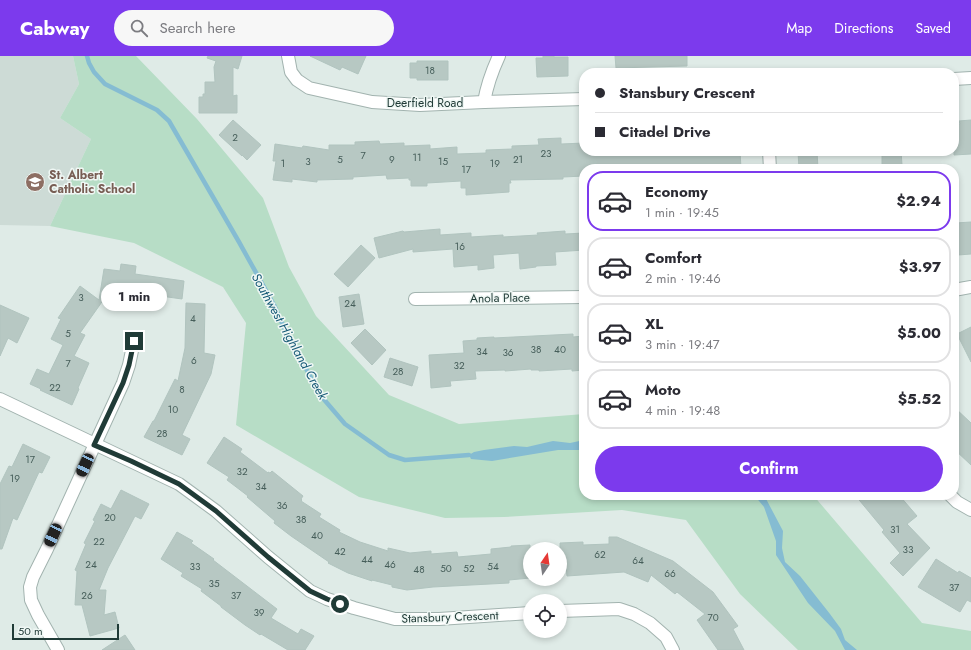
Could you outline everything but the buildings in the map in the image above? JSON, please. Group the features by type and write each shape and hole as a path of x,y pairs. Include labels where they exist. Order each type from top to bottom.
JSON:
{"street":[{"name":"Deerfield Road","path":"288,56 291,72 298,80 309,88 372,102 420,105 579,99"},
{"path":"484,102 488,84 499,56"},
{"path":"959,79 971,78"},
{"path":"959,289 971,287"},
{"name":"Anola Place","path":"415,299 579,297"},
{"path":"58,650 31,600 30,587 33,577 123,383 129,365 134,341"},
{"name":"Stansbury Crescent","path":"0,399 94,445 179,484 216,511 268,557 310,591 327,599 395,619 439,619 523,613"},
{"path":"955,500 971,510"},
{"path":"567,611 619,609 634,614 650,623 666,637 673,650"}],"shaded area":[{"name":"St. Albert Catholic School","path":"0,56 73,56 79,84 60,118 91,139 50,226 0,225"}],"green space":[{"path":"73,56 136,56 197,119 263,198 289,267 316,316 389,395 459,424 579,414 579,500 817,500 922,623 971,631 971,650 798,650 740,594 686,520 622,510 504,517 445,518 359,497 236,425 246,323 223,287 134,243 50,226 91,139 60,118 79,84"}],"water":[{"path":"553,441 570,443 579,441 579,450 558,450 492,461 471,459 469,455 474,452 484,450 514,446 527,447"},
{"path":"758,500 767,500 783,531 782,548 785,562 800,576 830,614 841,629 845,640 857,650 845,650 835,631 808,603 776,555 776,541 764,507"}],"waterway":[{"name":"Southwest Highland Creek","path":"87,56 94,72 105,84 157,110 169,121 274,305 286,332 321,396 345,424 389,455 405,460 469,455"}],"place":[{"name":"St. Albert Catholic School","path":"35,182"}],"route":[{"path":"134,341 129,365 123,383 94,445 179,484 216,511 268,557 310,591 340,604"}]}
